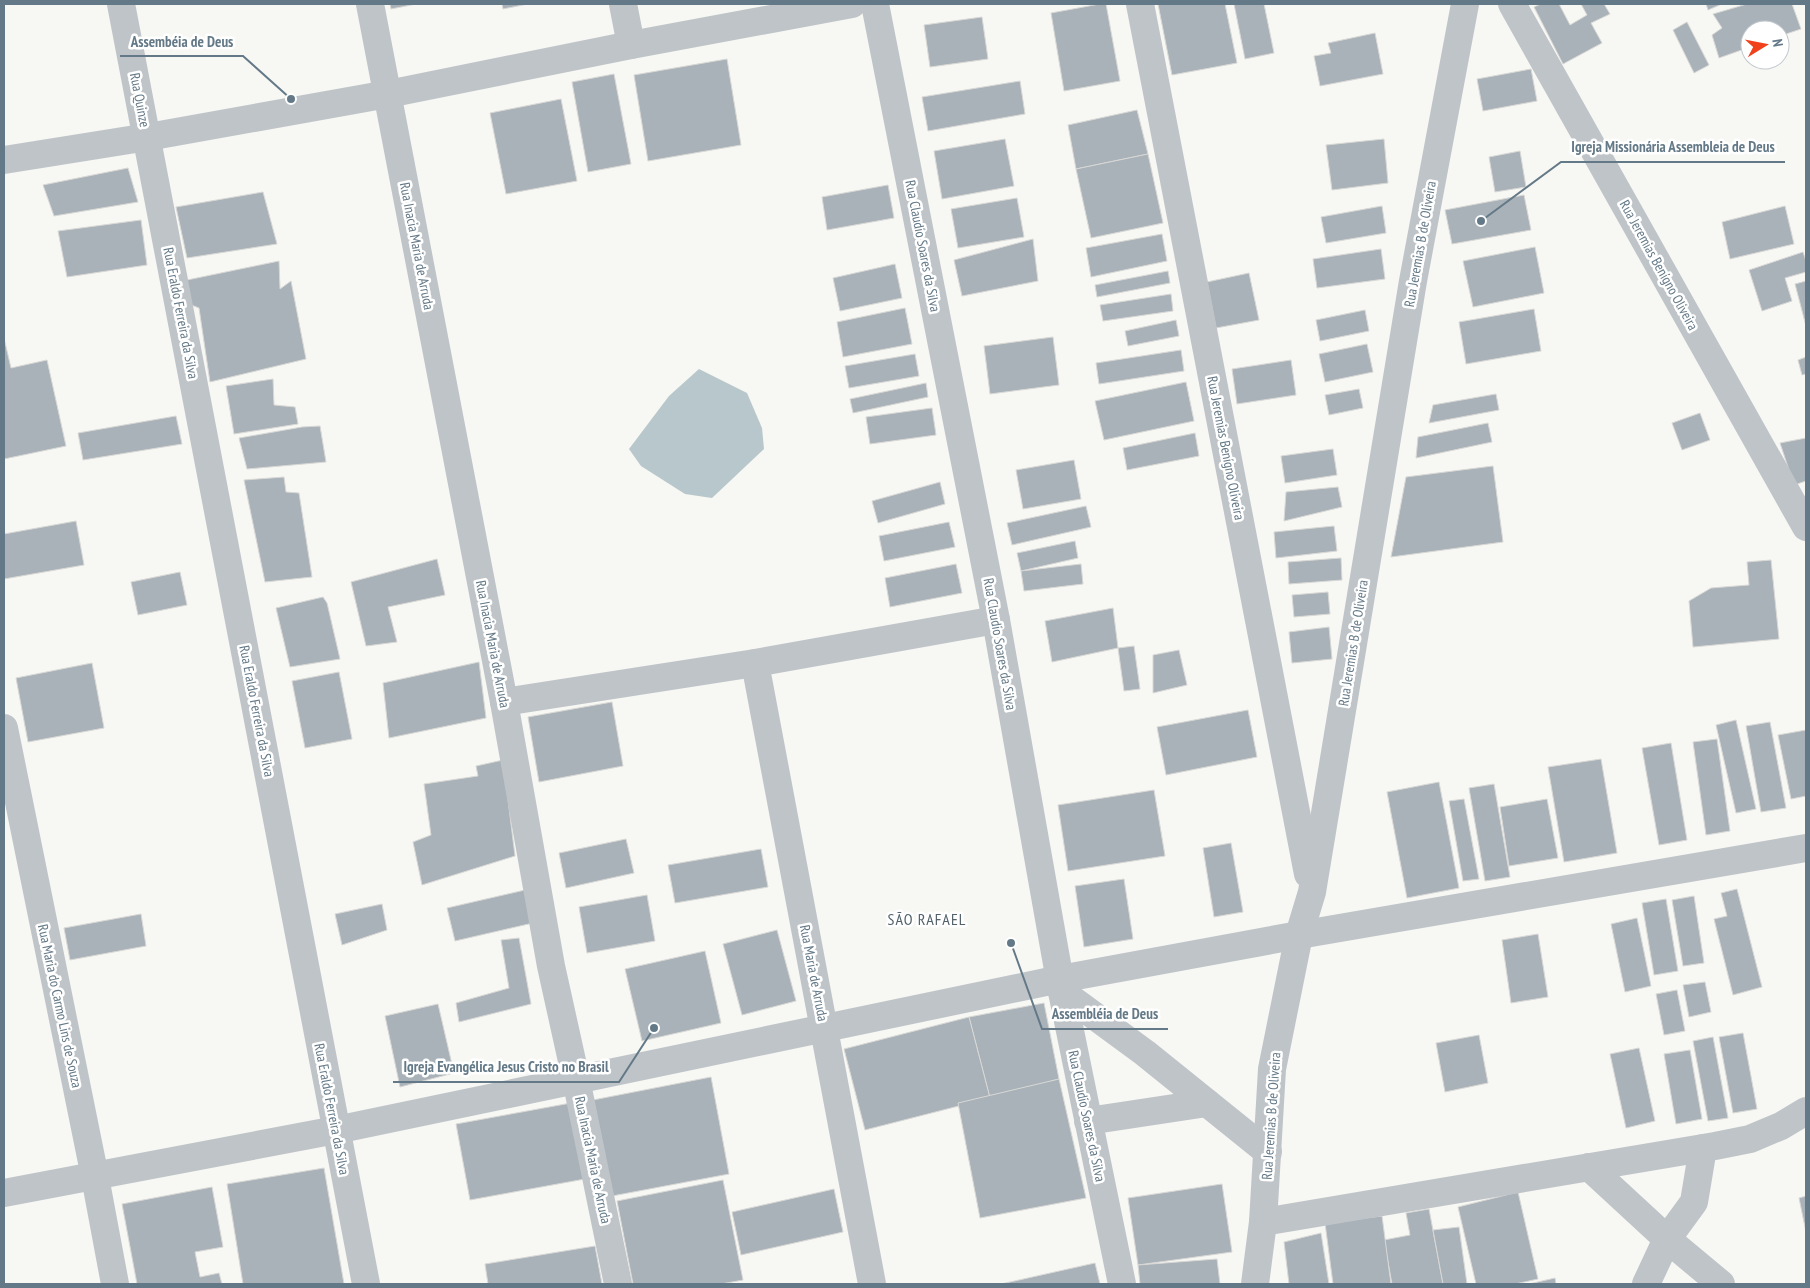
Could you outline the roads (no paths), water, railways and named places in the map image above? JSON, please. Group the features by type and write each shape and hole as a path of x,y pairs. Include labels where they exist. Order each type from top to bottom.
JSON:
{"street":[{"name":"Rua Quinze","path":"121,4 148,137"},
{"name":"Rua Inacia Maria de Arruda","path":"370,4 504,702 551,966 618,1284"},
{"path":"623,4 631,45"},
{"path":"4,160 148,137 388,94 631,45 852,4"},
{"name":"Rua Claudio Soares da Silva","path":"875,4 996,620 1061,985 1122,1284"},
{"name":"Rua Jeremias Benígno Oliveira","path":"1140,4 1312,892"},
{"name":"Rua Jeremias B de Oliveira","path":"1255,1284 1263,1222 1272,1069 1300,935 1312,892 1413,280 1465,4"},
{"name":"Rua Jeremias Benígno Oliveira","path":"1512,4 1806,527"},
{"name":"Rua Eraldo Ferreira da Silva","path":"148,137 366,1284"},
{"path":"504,702 755,663 996,620"},
{"name":"Rua Maria de Arruda","path":"755,663 872,1284"},
{"name":"Rua Maria do Carmo Lins de Souza","path":"4,728 115,1284"},
{"path":"4,1193 336,1130 825,1028 1061,985 1300,935 1806,848"},
{"path":"1061,985 1268,1152"},
{"path":"1088,1121 1207,1103"},
{"path":"1263,1222 1750,1139 1781,1126 1806,1111"},
{"path":"1646,1284 1667,1239 1694,1202 1703,1148"},
{"path":"1589,1167 1667,1239 1721,1284"}],"place":[{"name":"Assembéia de Deus","path":"291,99"},
{"name":"Igreja Missionária Assembleia de Deus","path":"1481,221"},
{"name":"Assembléia de Deus","path":"1011,943"},
{"name":"Igreja Evangélica Jesus Cristo no Brasil","path":"654,1028"}],"district":[{"name":"SÃO RAFAEL","path":"927,919"}]}
